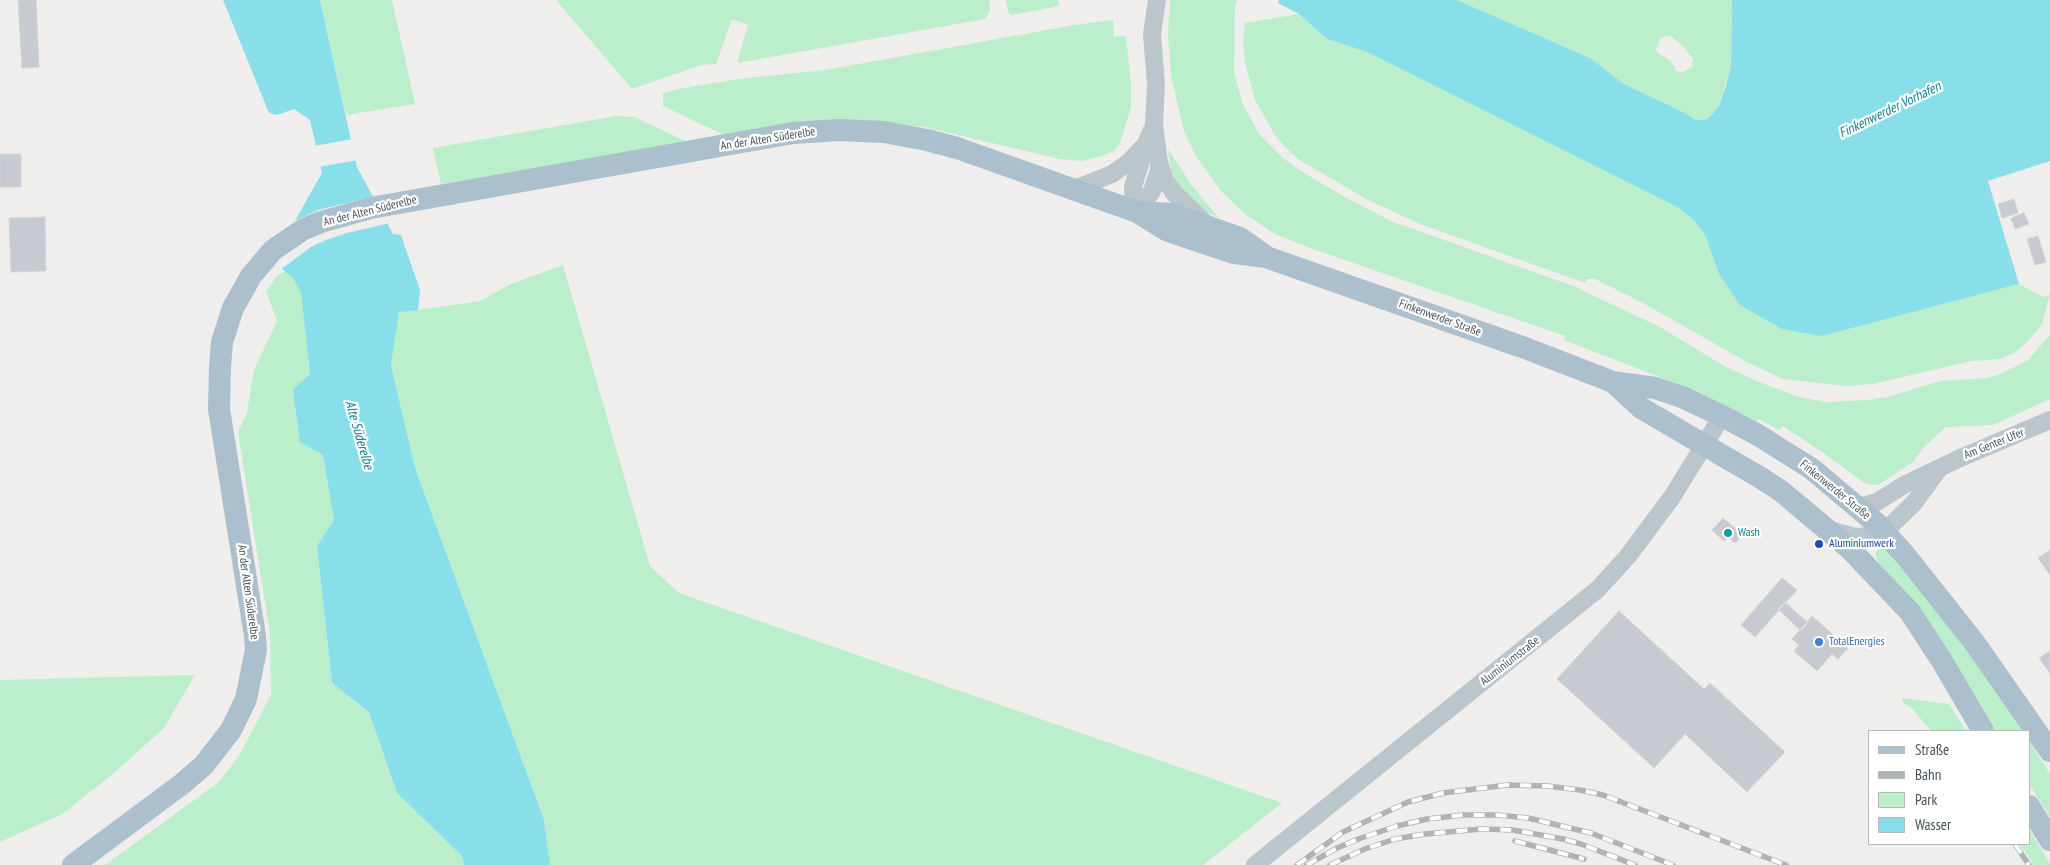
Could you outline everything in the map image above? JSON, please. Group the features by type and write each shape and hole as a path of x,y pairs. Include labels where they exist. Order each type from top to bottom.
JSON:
{"main road":[{"name":"An der Alten Süderelbe","path":"73,865 182,784 204,765 231,730 246,699 256,650 255,636 219,409 218,389 221,350 225,330 233,308 246,283 273,250 304,229 340,216 452,192 793,134 839,130 884,132 957,148 1137,212"},
{"name":"Finkenwerder Straße","path":"1137,212 1173,214 1240,238 1266,257"},
{"name":"Finkenwerder Straße","path":"1137,212 1166,230 1234,254 1266,257 1613,382 1655,388 1722,416 1787,452 1855,504 1910,561 1974,642 2050,751"},
{"name":"Finkenwerder Straße","path":"1613,382 1642,408 1762,478 1830,530 1880,579 1910,612 1942,661 1982,730"},
{"path":"2030,808 2050,840"}],"street":[{"path":"1137,212 1133,186 1150,133 1156,85 1152,34 1157,0"},
{"path":"1150,133 1166,180 1174,194 1207,226"},
{"path":"1072,190 1100,180 1123,168 1138,153 1150,133"},
{"path":"1137,212 1152,190 1159,162"},
{"name":"Aluminiumstraße","path":"1256,865 1598,589 1645,534 1672,497 1722,416"},
{"name":"Am Genter Ufer","path":"1855,504 1863,506 1877,502 1904,485 1958,459 2050,420"},
{"name":"Am Genter Ufer","path":"1884,532 1914,503 1938,470"},
{"path":"1830,530 1855,537 1871,536 1884,532"}],"green space":[{"path":"320,0 392,0 415,104 346,115"},
{"path":"556,0 989,0 990,11 985,19 737,63 748,25 732,19 716,64 701,65 632,89"},
{"path":"1006,0 1058,0 1059,6 1011,15 1008,11"},
{"path":"1170,0 1237,0 1235,6 1234,72 1242,102 1259,134 1284,159 1301,171 1391,221 1573,286 1660,327 1724,366 1799,397 1826,402 1867,400 1887,397 1941,381 1987,378 2001,374 2028,360 2050,335 2050,399 1993,425 1946,427 1924,447 1913,462 1878,485 1871,485 1863,482 1783,426 1779,430 1759,419 1757,422 1693,390 1564,340 1565,336 1310,248 1275,234 1245,214 1221,191 1197,158 1184,131 1171,76 1168,34"},
{"path":"1457,0 1732,0 1731,67 1719,106 1708,119 1696,120 1624,84 1590,58","holes":["1670,36 1683,46 1693,59 1692,67 1683,72 1676,71 1671,61 1658,53 1656,49 1660,39"]},
{"path":"1299,14 1327,39 1367,52 1679,208 1695,221 1706,237 1718,272 1822,336 2019,284 2043,297 2050,295 2042,324 2016,352 2000,359 1972,361 1872,384 1846,386 1783,379 1747,362 1643,303 1595,279 1587,279 1585,283 1420,224 1368,200 1298,159 1275,135 1255,100 1245,62 1243,42 1245,23"},
{"path":"1113,20 1114,37 1126,36 1131,84 1131,107 1120,143 1114,151 1083,161 1060,159 924,127 873,121 726,136 663,106 663,93 684,88 738,79 826,70 1074,25"},
{"path":"616,116 634,117 690,143 441,184 433,148"},
{"path":"1168,149 1191,184 1218,217 1199,209 1177,183 1171,169"},
{"path":"563,265 650,566 679,593 1282,803 1203,865 550,865 544,820 415,468 391,365 399,311 480,301 511,284"},
{"path":"286,271 293,278 301,293 310,374 293,389 323,455 334,520 317,547 332,683 369,712 397,793 462,856 464,865 105,865 219,782 239,756 271,695 270,633 238,432 247,413 254,370 277,321 266,291 278,275"},
{"path":"1881,547 1887,550 1974,657 2022,730 1994,730 1926,617 1878,562 1875,554 1877,548"},
{"path":"195,675 164,728 113,774 62,814 0,842 0,680"},
{"path":"1902,698 1949,704 1965,730 1930,730 1912,708 1903,703"},
{"path":"2030,742 2050,774 2050,817 2030,786"},
{"path":"2030,831 2050,864 2034,865 2021,845 2030,845"}],"water":[{"name":"Alte Süderelbe","path":"223,0 320,0 357,167 393,234 401,235 420,290 418,310 399,312 391,365 415,468 544,820 550,865 464,865 462,856 397,793 369,712 332,683 317,546 334,520 323,455 300,442 293,389 310,374 301,293 293,278 277,265 297,217 322,173 310,120 294,109 277,115 269,113"},
{"name":"Finkenwerder Vorhafen","path":"1279,0 1457,0 1590,58 1624,84 1696,120 1708,119 1719,106 1726,86 1731,67 1732,0 2050,0 2050,161 1988,181 2019,284 1822,336 1782,329 1740,305 1718,272 1706,237 1695,221 1679,208 1367,52 1327,39 1299,14 1278,3"}],"pier":[{"path":"353,139 358,160 318,167 314,146"},
{"path":"375,196 390,223 326,240 311,247 280,270 275,267 292,222 318,210"}],"building":[{"path":"18,0 36,0 39,67 22,68"},
{"path":"0,154 21,154 21,187 0,187"},
{"path":"2014,199 2018,213 2002,218 1998,204"},
{"path":"2024,213 2029,224 2015,229 2011,218"},
{"path":"45,217 46,271 11,272 9,218"},
{"path":"2038,236 2046,262 2035,265 2027,239"},
{"name":"Wash","path":"1723,518 1743,535 1735,543 1728,537 1724,541 1712,530"},
{"path":"2050,550 2050,575 2038,558"},
{"path":"1782,578 1797,590 1755,637 1741,625"},
{"path":"1785,602 1808,623 1801,631 1778,609"},
{"path":"1619,611 1704,689 1710,683 1785,752 1747,792 1685,734 1654,768 1557,679"},
{"name":"TotalEnergies","path":"1812,616 1848,648 1838,659 1832,654 1817,671 1794,651 1799,645 1792,639"},
{"path":"2050,651 2050,673 2039,658"}],"railway":[{"path":"1297,865 1343,832 1408,802 1443,793 1507,785 1547,786 1603,795 1786,865"},
{"path":"1307,865 1337,848 1397,826 1427,819 1463,815 1497,815 1528,818 1591,833 1673,865"},
{"path":"1330,865 1365,849 1395,839 1425,834 1482,829 1513,830 1563,839 1635,865"},
{"path":"1515,841 1584,859"},
{"path":"2016,845 2029,865"}],"place":[{"name":"Wash","path":"1728,533"},
{"name":"Aluminiumwerk","path":"1819,544"},
{"name":"TotalEnergies","path":"1819,642"}]}
